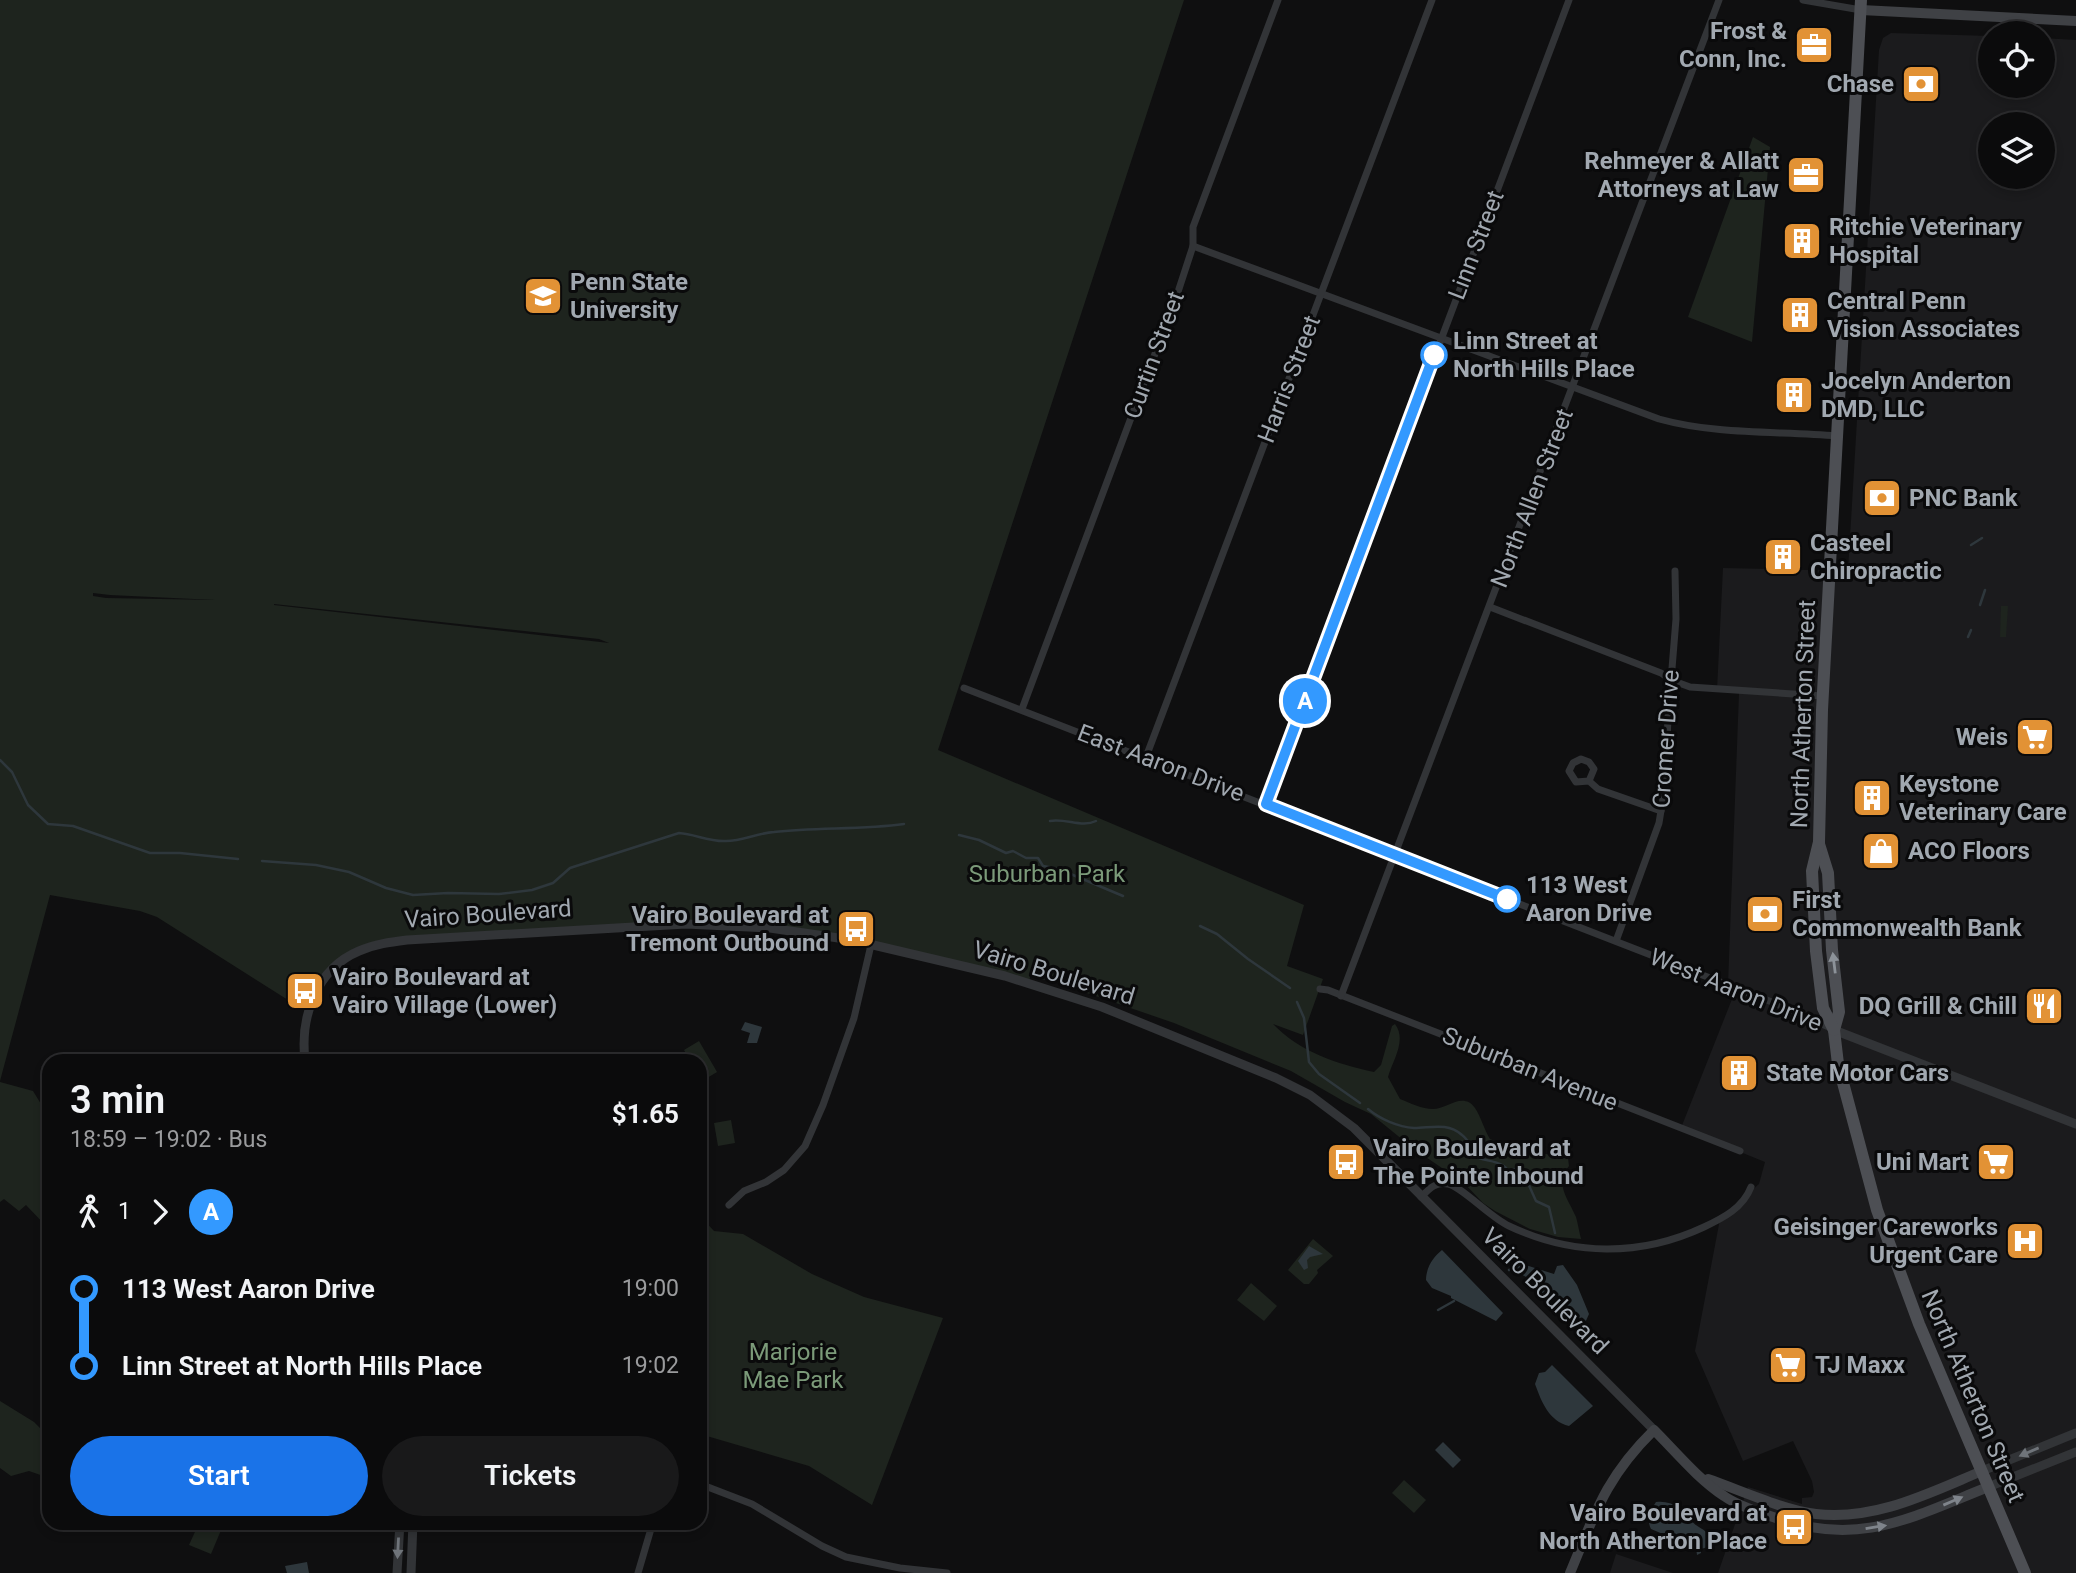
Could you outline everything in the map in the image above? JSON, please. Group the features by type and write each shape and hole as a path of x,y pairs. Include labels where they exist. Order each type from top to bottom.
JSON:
{"main road":[{"path":"1861,5 2076,22"},
{"name":"North Atherton Street","path":"1861,5 1823,696 1819,842 1812,871 1816,951 1823,1008 1835,1030 1838,1064 1877,1210 1915,1314 2025,1573"},
{"path":"1570,1573 1606,1489 1633,1450 1654,1430"},
{"name":"Vairo Boulevard","path":"1654,1430 1718,1492 1735,1503 1784,1521 1832,1531 1896,1523 1989,1487"},
{"name":"Vairo Boulevard","path":"1702,1477 1800,1511 1826,1515 1891,1507 1915,1500 1982,1471"}],"street":[{"name":"Curtin Street","path":"1022,709 1193,246 1193,227 1278,0"},
{"name":"Harris Street","path":"1146,757 1432,0"},
{"name":"Linn Street","path":"1266,804 1569,0"},
{"name":"North Allen Street","path":"1342,996 1719,0"},
{"path":"1803,0 1861,5"},
{"path":"1193,246 1679,425 1838,436"},
{"name":"Cromer Drive","path":"1616,941 1646,862 1661,811 1665,786 1676,619 1675,571"},
{"path":"1490,607 1661,673 1690,687 1823,696"},
{"name":"East Aaron Drive","path":"964,688 1396,855"},
{"path":"1588,781 1598,789 1661,811"},
{"name":"West Aaron Drive","path":"1396,855 2076,1124"},
{"name":"Vairo Boulevard","path":"305,1054 306,1018 317,990 327,974 343,960 377,944 407,940 686,924 770,928 871,944 1005,975 1058,991 1276,1078 1310,1095 1332,1110 1354,1128 1654,1430"},
{"path":"729,1205 744,1191 784,1170 805,1146 823,1105 854,1018 871,944"},
{"name":"Suburban Avenue","path":"1320,989 1740,1151"},
{"path":"1421,1197 1437,1184 1450,1184 1486,1213 1542,1241 1600,1250 1647,1246 1690,1233 1734,1209 1748,1196 1751,1186"},
{"path":"1982,1471 2076,1433"},
{"path":"1989,1487 2076,1452"},
{"path":"707,1487 752,1504 822,1546 846,1557 900,1568 947,1573"},
{"path":"397,1573 400,1530"},
{"path":"411,1573 413,1530"},
{"path":"638,1573 651,1530"}],"shaded area":[{"path":"1891,33 1978,36 1978,98 2055,98 2055,39 2076,40 2076,1573 1718,1573 1748,1487 1802,1504 1802,1498 1812,1497 1814,1492 1812,1481 1793,1441 1743,1461 1695,1351 1720,1219 1759,1184 1765,1162 1681,1128 1736,989 1728,985 1739,693 1717,690 1723,568 1848,571 1879,50 1883,38"},
{"path":"745,1022 762,1027 757,1043 747,1043 750,1033 741,1030"},
{"path":"1309,1246 1323,1254 1310,1257 1307,1260 1308,1268 1304,1270 1298,1261"},
{"path":"1442,1250 1503,1313 1496,1321 1432,1288 1426,1280 1427,1271"},
{"path":"1519,1263 1554,1274 1557,1266 1563,1265 1577,1285 1589,1314 1585,1323 1569,1320 1553,1307 1526,1277 1519,1273 1516,1269"},
{"path":"1552,1365 1593,1406 1569,1426 1551,1416 1535,1384 1539,1373 1545,1372"},
{"path":"1443,1442 1461,1460 1453,1468 1435,1450"},
{"path":"1656,1502 1677,1506 1706,1532 1716,1530 1708,1547 1701,1549 1701,1553 1697,1555 1696,1548 1651,1529 1649,1515"},
{"path":"1616,1554 1673,1573 1610,1573"},
{"path":"307,1562 309,1573 287,1573 285,1566"}],"green space":[{"name":"Penn State University","path":"0,0 1184,0 938,750 1304,905 1287,966 1323,979 1303,1035 1273,1024 1295,1042 1320,1056 1374,1072 1381,1065 1392,1026 1395,1024 1400,1037 1388,1077 1400,1099 1433,1109 1465,1101 1475,1108 1490,1139 1513,1148 1568,1158 1569,1166 1563,1185 1576,1217 1581,1239 1558,1237 1530,1229 1495,1211 1483,1203 1464,1183 1414,1149 1371,1114 1291,1071 1174,1023 1055,982 1030,977 1029,984 878,947 738,926 588,929 373,945 327,974 307,1012 157,917 140,911 50,895 0,1081","holes":["93,593 110,595 215,600 106,598 93,596","274,605 599,639 609,643"]},
{"path":"1753,137 1770,147 1752,342 1688,317"},
{"path":"2001,606 2008,606 2006,637 2000,637"},
{"path":"699,1041 707,1054 686,1054 684,1050"},
{"path":"707,1055 717,1072 707,1078"},
{"path":"0,1082 33,1091 42,1106 42,1222 26,1205 19,1211 4,1199 0,1202"},
{"path":"731,1120 735,1143 718,1146 714,1123"},
{"name":"Marjorie Mae Park","path":"707,1224 714,1231 743,1234 812,1274 864,1297 943,1318 872,1505 809,1466 707,1436"},
{"path":"1313,1239 1333,1256 1317,1270 1318,1273 1309,1284 1304,1284 1288,1270"},
{"path":"1251,1283 1277,1306 1264,1321 1237,1300"},
{"path":"0,1401 42,1430 42,1476 29,1471 11,1476 0,1468"},
{"path":"1404,1480 1426,1500 1414,1513 1392,1493"},
{"path":"196,1530 221,1530 211,1554 189,1545"}],"waterway":[{"path":"1971,545 1982,538"},
{"path":"1980,605 1985,590"},
{"path":"1968,637 1971,630"},
{"path":"0,760 12,772 28,805 48,824 73,826 150,853 238,859"},
{"path":"1050,821 1085,824 1096,821"},
{"path":"262,861 316,865 349,872 386,888 413,895 499,894 532,890 553,883 570,868 679,833 726,841 774,832 904,824"},
{"path":"959,835 979,840 1006,853 1013,851 1026,858 1038,858 1043,866 1065,870 1123,896"},
{"path":"1200,926 1217,934 1290,988"},
{"path":"1297,1002 1304,1018 1309,1062 1319,1074 1360,1103"},
{"path":"1368,1109 1402,1126 1451,1128 1465,1137 1479,1158 1500,1164 1509,1172 1514,1169 1512,1179 1522,1177 1527,1181 1536,1201 1549,1207 1555,1233"},
{"path":"1509,1270 1517,1267"},
{"path":"1438,1310 1454,1301"}],"bus line":[{"name":"A","path":"1434,355 1266,804 1507,899"}],"place":[{"name":"Frost & Conn, Inc.","path":"1814,45"},
{"name":"Chase","path":"1921,84"},
{"name":"Rehmeyer & Allatt Attorneys at Law","path":"1806,175"},
{"name":"Ritchie Veterinary Hospital","path":"1802,241"},
{"name":"Penn State University","path":"543,296"},
{"name":"Central Penn Vision Associates","path":"1800,315"},
{"name":"Linn Street at North Hills Place","path":"1434,355"},
{"name":"Jocelyn Anderton DMD, LLC","path":"1794,395"},
{"name":"PNC Bank","path":"1882,498"},
{"name":"Casteel Chiropractic","path":"1783,557"},
{"name":"Weis","path":"2035,737"},
{"name":"Keystone Veterinary Care","path":"1872,798"},
{"name":"ACO Floors","path":"1881,851"},
{"name":"113 West Aaron Drive","path":"1507,899"},
{"name":"First Commonwealth Bank","path":"1765,914"},
{"name":"Vairo Boulevard at Tremont Outbound","path":"856,929"},
{"name":"Vairo Boulevard at Vairo Village (Lower)","path":"305,991"},
{"name":"DQ Grill & Chill","path":"2044,1006"},
{"name":"State Motor Cars","path":"1739,1073"},
{"name":"Vairo Boulevard at The Pointe Inbound","path":"1346,1162"},
{"name":"Uni Mart","path":"1996,1162"},
{"name":"Geisinger Careworks Urgent Care","path":"2025,1241"},
{"name":"TJ Maxx","path":"1788,1365"},
{"name":"Vairo Boulevard at North Atherton Place","path":"1794,1527"}],"park label":[{"name":"Suburban Park","path":"1047,874"}]}
